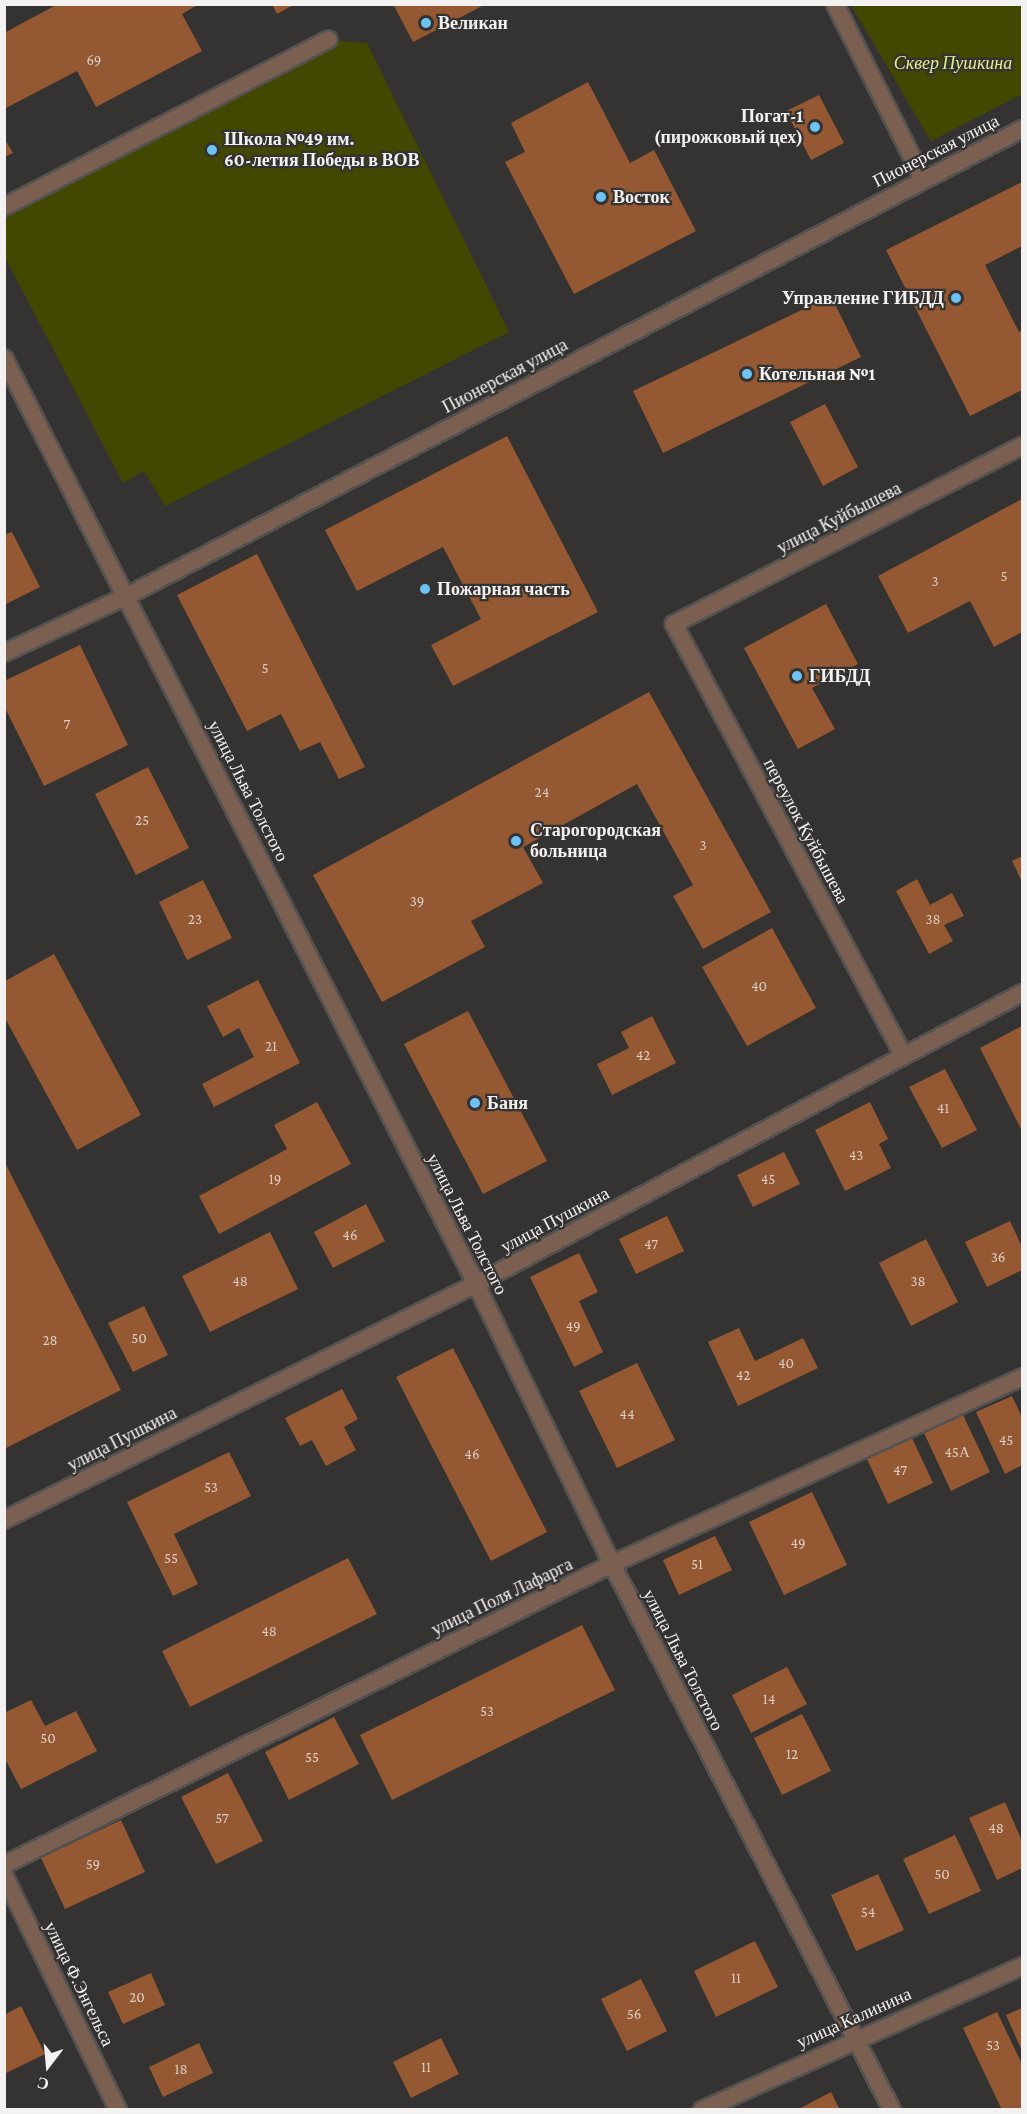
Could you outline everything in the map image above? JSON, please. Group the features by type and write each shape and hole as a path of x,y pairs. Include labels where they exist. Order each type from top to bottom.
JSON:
{"street":[{"path":"836,4 923,179"},
{"path":"4,207 328,40"},
{"name":"Пионерская улица","path":"4,653 127,596 923,179 1023,129"},
{"name":"улица Льва Толстого","path":"4,358 476,1284 612,1564 892,2109"},
{"name":"улица Куйбышева","path":"674,624 1023,446"},
{"name":"переулок Куйбышева","path":"674,624 904,1056"},
{"name":"улица Пушкина","path":"4,1520 476,1284 1023,993"},
{"name":"улица Поля Лафарга","path":"4,1865 612,1564 1023,1377"},
{"name":"улица Ф.Энгельса","path":"4,1875 118,2109"},
{"name":"улица Калинина","path":"702,2109 855,2038 1023,1966"}],"green space":[{"name":"Сквер Пушкина","path":"851,5 1022,5 1022,94 931,141"},
{"name":"Школа №49 им. 60-летия Победы в ВОВ","path":"328,40 367,43 509,332 165,506 144,471 123,483 5,257 5,207"}],"building":[{"path":"58,4 199,4 182,14 202,51 96,107 77,71 4,109 4,33"},
{"path":"272,4 295,4 277,14"},
{"name":"Великан","path":"393,4 486,4 413,42"},
{"name":"Восток","path":"588,82 630,163 654,150 696,231 574,294 505,162 525,152 511,123"},
{"name":"Погат-1 (пирожковый цех)","path":"819,95 844,143 811,160 786,111"},
{"path":"4,138 13,153 4,157"},
{"name":"Управление ГИБДД","path":"1022,182 1022,246 985,265 1019,332 1022,330 1022,390 970,416 886,250"},
{"name":"Котельная №1","path":"831,296 861,357 663,453 633,391"},
{"path":"825,404 858,467 823,486 790,422"},
{"path":"507,436 598,612 453,686 431,645 481,619 443,547 357,591 325,530"},
{"path":"1022,499 1022,632 994,647 970,601 908,633 878,576"},
{"path":"12,532 40,587 4,605 4,535"},
{"path":"257,554 365,767 339,779 320,742 300,751 281,714 247,731 177,595"},
{"name":"ГИБДД","path":"826,604 858,664 812,688 835,729 798,749 744,648"},
{"path":"80,645 128,745 44,786 4,706 4,681"},
{"path":"649,692 771,912 703,949 673,896 693,885 637,784 523,847 543,883 471,921 485,947 382,1002 313,875"},
{"path":"148,767 189,848 136,875 95,794"},
{"path":"1022,856 1022,882 1012,861"},
{"path":"917,879 930,905 952,893 964,916 944,925 953,941 929,954 896,891"},
{"path":"203,880 232,938 187,960 159,902"},
{"path":"772,928 816,1008 747,1046 702,967"},
{"path":"54,954 141,1115 77,1150 5,1018 5,981"},
{"path":"258,980 300,1063 214,1107 202,1084 254,1057 239,1028 223,1037 207,1006"},
{"name":"Баня","path":"468,1011 547,1161 483,1194 404,1044"},
{"path":"652,1016 676,1063 612,1095 597,1064 629,1048 621,1032"},
{"path":"1022,1026 1022,1131 980,1048"},
{"path":"945,1069 977,1130 942,1148 909,1087"},
{"path":"317,1102 351,1164 219,1234 199,1196 287,1149 274,1125"},
{"path":"870,1102 888,1139 879,1144 891,1168 845,1191 815,1130"},
{"path":"784,1152 800,1184 753,1207 737,1175"},
{"path":"4,1161 121,1390 4,1449"},
{"path":"366,1204 385,1241 333,1268 314,1232"},
{"path":"667,1216 684,1251 636,1274 619,1239"},
{"path":"1010,1221 1022,1247 1022,1270 987,1287 965,1242"},
{"path":"270,1232 298,1289 210,1332 182,1276"},
{"path":"926,1239 958,1302 911,1326 879,1263"},
{"path":"579,1253 598,1292 579,1301 603,1352 574,1367 530,1277"},
{"path":"144,1306 168,1355 133,1372 108,1323"},
{"path":"739,1328 755,1361 803,1338 818,1368 738,1406 708,1342"},
{"path":"453,1348 547,1532 491,1561 396,1377"},
{"path":"637,1363 675,1440 617,1468 579,1391"},
{"path":"342,1389 358,1419 344,1427 356,1450 326,1466 312,1440 300,1446 285,1418"},
{"path":"1012,1396 1022,1417 1022,1465 1005,1474 976,1412"},
{"path":"963,1415 990,1472 951,1491 924,1433"},
{"path":"912,1438 933,1483 888,1504 867,1459"},
{"path":"229,1452 251,1496 174,1534 198,1584 173,1596 127,1502"},
{"path":"812,1492 847,1565 784,1595 749,1522"},
{"path":"715,1536 732,1570 679,1595 663,1560"},
{"path":"348,1558 377,1614 190,1707 162,1651"},
{"path":"582,1625 615,1690 392,1800 360,1735"},
{"path":"787,1667 807,1704 751,1733 732,1695"},
{"path":"31,1700 45,1726 76,1711 97,1751 21,1789 4,1757 4,1713"},
{"path":"802,1714 831,1771 782,1795 754,1738"},
{"path":"334,1717 359,1764 289,1800 265,1752"},
{"path":"228,1773 263,1841 216,1864 181,1797"},
{"path":"1005,1802 1022,1841 1022,1868 997,1880 969,1818"},
{"path":"121,1820 145,1872 65,1909 41,1858"},
{"path":"955,1835 981,1891 929,1914 903,1859"},
{"path":"878,1874 904,1930 856,1951 831,1895"},
{"path":"755,1941 778,1987 716,2017 694,1971"},
{"path":"151,1973 165,2005 123,2024 108,1992"},
{"path":"641,1979 667,2031 627,2051 601,1999"},
{"path":"21,2006 45,2054 4,2074 4,2015"},
{"path":"1022,2008 1022,2051 1006,2015"},
{"path":"997,2012 1022,2064 1022,2110 1002,2110 963,2028"},
{"path":"441,2038 459,2074 411,2098 393,2062"},
{"path":"199,2043 213,2073 163,2097 149,2067"},
{"path":"831,2092 840,2110 797,2110"}],"place":[{"name":"Великан","path":"426,23"},
{"name":"Погат-1 (пирожковый цех)","path":"815,127"},
{"name":"Школа №49 им. 60-летия Победы в ВОВ","path":"212,150"},
{"name":"Восток","path":"601,197"},
{"name":"Управление ГИБДД","path":"956,298"},
{"name":"Котельная №1","path":"747,374"},
{"name":"Пожарная часть","path":"425,589"},
{"name":"ГИБДД","path":"797,676"},
{"name":"Старогородская больница","path":"516,841"},
{"name":"Баня","path":"475,1103"}]}
